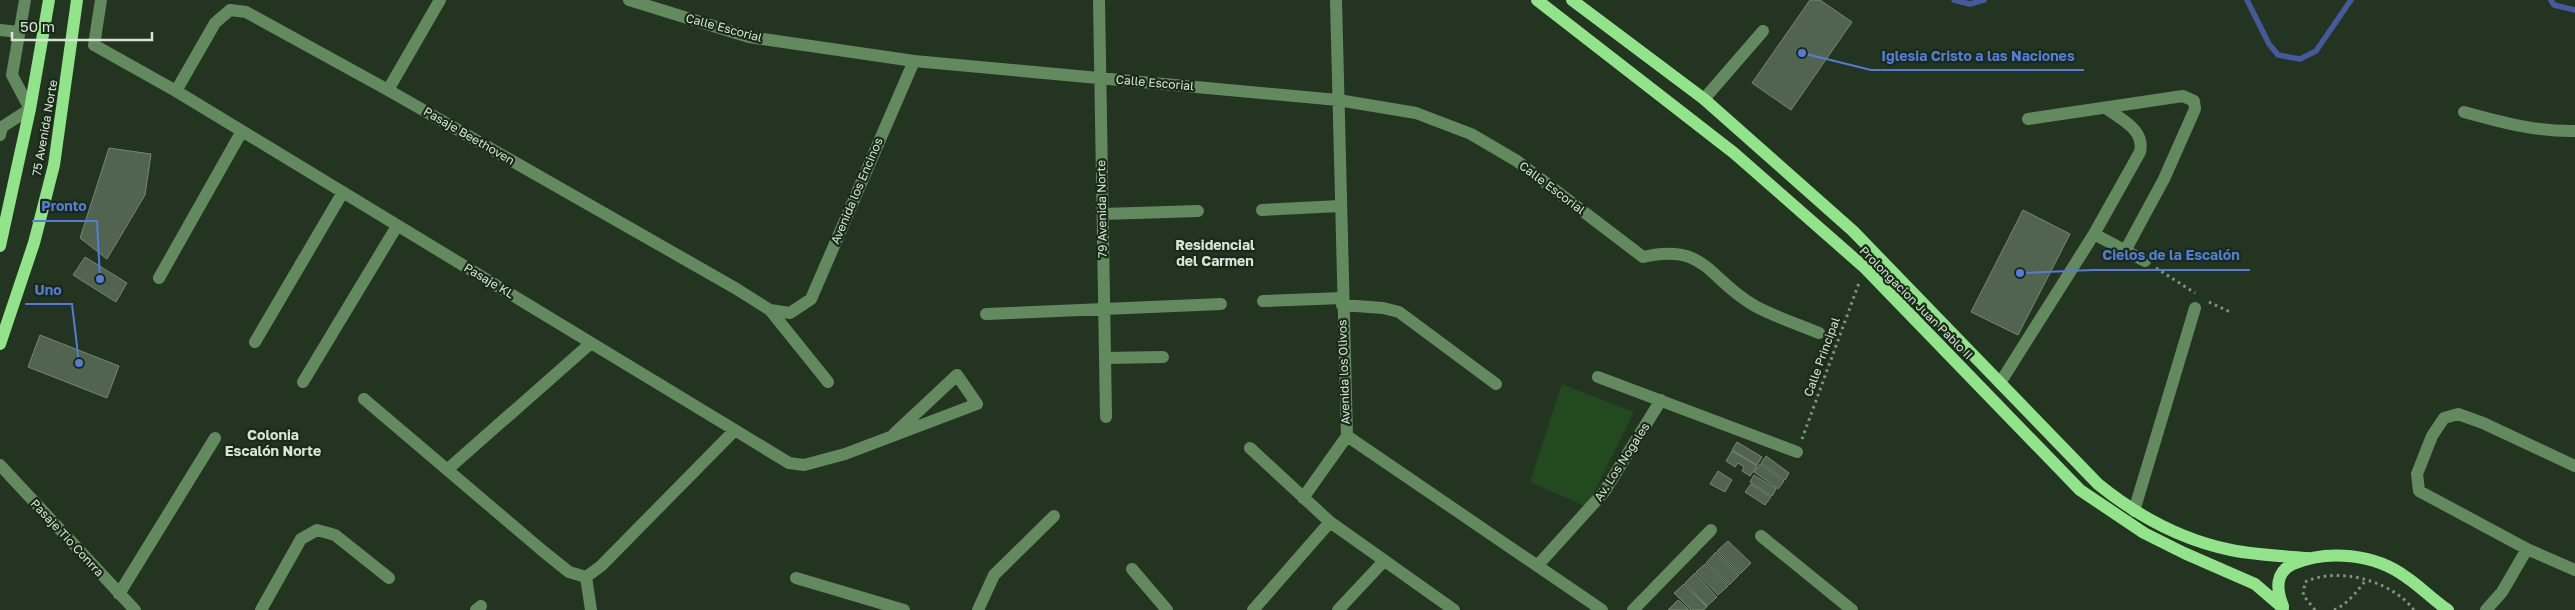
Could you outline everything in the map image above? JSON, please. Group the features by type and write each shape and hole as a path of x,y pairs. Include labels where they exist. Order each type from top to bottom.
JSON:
{"main road":[{"name":"75 Avenida Norte","path":"0,246 30,109 49,0"},
{"name":"75 Avenida Norte","path":"0,344 34,243 54,165 77,0"},
{"name":"Prolongacion Juan Pablo II","path":"1537,0 1734,152 1865,268 2080,490 2144,533 2255,584 2284,609"},
{"name":"Prolongacion Juan Pablo II","path":"1572,0 1704,99 1854,231 2098,484 2134,511 2174,531 2225,548 2308,558"},
{"path":"2284,609 2278,593 2277,580 2288,566 2308,558 2336,555 2375,562 2406,576 2434,605 2448,610"}],"street":[{"path":"0,135 2,128 30,109 12,74 25,0"},
{"name":"Pasaje KL","path":"101,0 94,45 176,91 789,463 804,464 870,446 894,434"},
{"path":"388,90 440,0"},
{"name":"Calle Escorial","path":"629,0 749,37 914,61 1338,100 1416,113 1471,134 1516,161 1643,257 1674,252 1692,257 1755,306 1819,333"},
{"name":"79 Avenida Norte","path":"1100,0 1106,417"},
{"name":"Avenida los Olivos","path":"1336,0 1346,436 1602,610"},
{"name":"Pasaje Beethoven","path":"176,91 215,23 230,10 246,12 388,90 718,278 770,310 790,313"},
{"path":"0,30 19,32"},
{"path":"1704,99 1763,31"},
{"name":"Avenida los Encinos","path":"790,313 811,299 914,61"},
{"path":"2028,119 2107,109 2183,96 2194,101 2195,109 2164,179 2126,251"},
{"path":"2000,383 2094,234 2141,148 2137,131 2107,109"},
{"path":"2464,112 2509,124 2575,131"},
{"path":"159,278 242,131"},
{"path":"255,342 343,192"},
{"path":"1262,210 1340,206"},
{"path":"1102,214 1198,211"},
{"path":"303,382 398,226"},
{"path":"2094,234 2145,261"},
{"path":"1263,301 1342,302 1399,312 1496,384"},
{"path":"2134,511 2197,302"},
{"path":"986,314 1221,304"},
{"path":"770,310 828,382"},
{"path":"448,469 591,343"},
{"path":"1105,358 1162,357"},
{"path":"957,375 977,404 940,417 894,434 957,375"},
{"path":"1598,377 1797,452"},
{"path":"364,399 568,572 586,577"},
{"name":"Av. Los Nogales","path":"1538,565 1604,492 1661,400"},
{"path":"2575,466 2483,423 2458,414 2444,418 2432,436 2417,474 2419,491 2527,549 2575,570"},
{"path":"586,577 601,566 736,430"},
{"path":"1303,498 1346,436"},
{"path":"119,594 215,438"},
{"path":"1250,448 1330,522 1454,610"},
{"name":"Pasaje Tio Conrra","path":"0,465 135,610"},
{"path":"978,610 994,575 1054,516"},
{"path":"1253,610 1330,522"},
{"path":"261,610 301,540 317,530 335,535 389,578"},
{"path":"1633,610 1711,530"},
{"path":"1761,536 1852,610"},
{"path":"2486,610 2502,592 2527,549"},
{"path":"1338,610 1384,562"},
{"path":"1132,569 1166,610"},
{"path":"586,577 591,610"},
{"path":"796,578 904,610"}],"path":[{"path":"2145,261 2197,302"},
{"name":"Calle Principal","path":"1797,452 1865,268"},
{"path":"2207,301 2230,312"},
{"path":"2334,610 2341,607 2355,594 2375,562"},
{"path":"2315,610 2309,605 2303,595 2305,582 2322,576 2339,576 2365,580 2395,593 2414,610"}],"green space":[{"path":"1562,384 1634,412 1587,507 1530,482"}],"building":[{"path":"1810,0 1820,0 1852,22 1791,110 1752,83"},
{"path":"109,148 151,154 145,195 107,259 80,238"},
{"path":"2023,210 2070,234 2018,335 1971,312"},
{"path":"85,257 127,283 116,302 73,275"},
{"path":"40,335 119,366 107,398 28,367"},
{"path":"1737,442 1762,457 1757,465 1732,450"},
{"path":"1732,451 1757,466 1750,476 1742,471 1744,467 1738,463 1735,467 1726,461"},
{"path":"1766,456 1789,473 1785,480 1761,463"},
{"path":"1760,464 1784,481 1778,489 1754,472"},
{"path":"1718,471 1732,480 1725,492 1710,484"},
{"path":"1754,475 1776,489 1772,496 1750,482"},
{"path":"1751,484 1771,497 1765,505 1745,492"},
{"path":"1728,541 1751,563 1740,574 1717,551"},
{"path":"1716,552 1739,575 1729,585 1706,563"},
{"path":"1705,564 1728,586 1718,595 1696,572"},
{"path":"1695,573 1717,597 1707,606 1685,583"},
{"path":"1684,584 1707,607 1703,610 1691,610 1674,593"},
{"path":"1678,600 1689,610 1668,610"}],"waterway":[{"path":"1954,0 1970,4 1984,0"},
{"path":"2247,0 2269,44 2278,55 2300,59 2316,51 2351,0"},
{"path":"2551,0 2554,5 2575,10"}],"place":[{"name":"Iglesia Cristo a las Naciones","path":"1802,53"},
{"name":"Cielos de la Escalón","path":"2020,273"},
{"name":"Pronto","path":"100,279"},
{"name":"Uno","path":"79,363"}],"district":[{"name":"Residencial del Carmen","path":"1215,254"},
{"name":"Colonia Escalón Norte","path":"273,444"}]}
